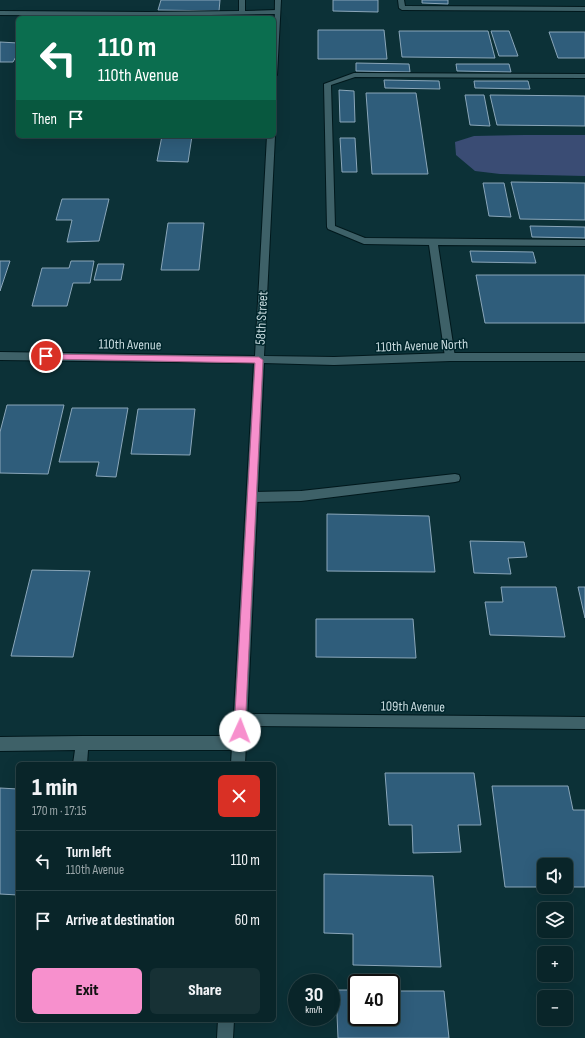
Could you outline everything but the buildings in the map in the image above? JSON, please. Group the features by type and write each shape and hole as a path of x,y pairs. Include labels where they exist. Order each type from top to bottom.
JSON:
{"street":[{"path":"242,0 242,13"},
{"path":"276,33 278,0"},
{"path":"401,0 402,8 585,9"},
{"path":"0,13 148,14 277,12"},
{"path":"585,76 354,75 327,84 331,227 364,241 585,243"},
{"name":"58th Street","path":"238,762 271,138"},
{"path":"433,242 450,357"},
{"name":"110th Avenue","path":"0,356 259,360"},
{"name":"110th Avenue North","path":"259,360 334,361 450,357 585,357"},
{"path":"252,497 301,496 455,478"},
{"name":"109th Avenue","path":"240,720 585,723"},
{"path":"80,762 82,743"},
{"path":"0,744 239,743"},
{"path":"225,1038 226,1022"}],"water":[{"path":"585,135 585,176 500,174 475,171 456,155 455,142 474,136"}],"route":[{"path":"46,356 259,360 240,731"}]}
